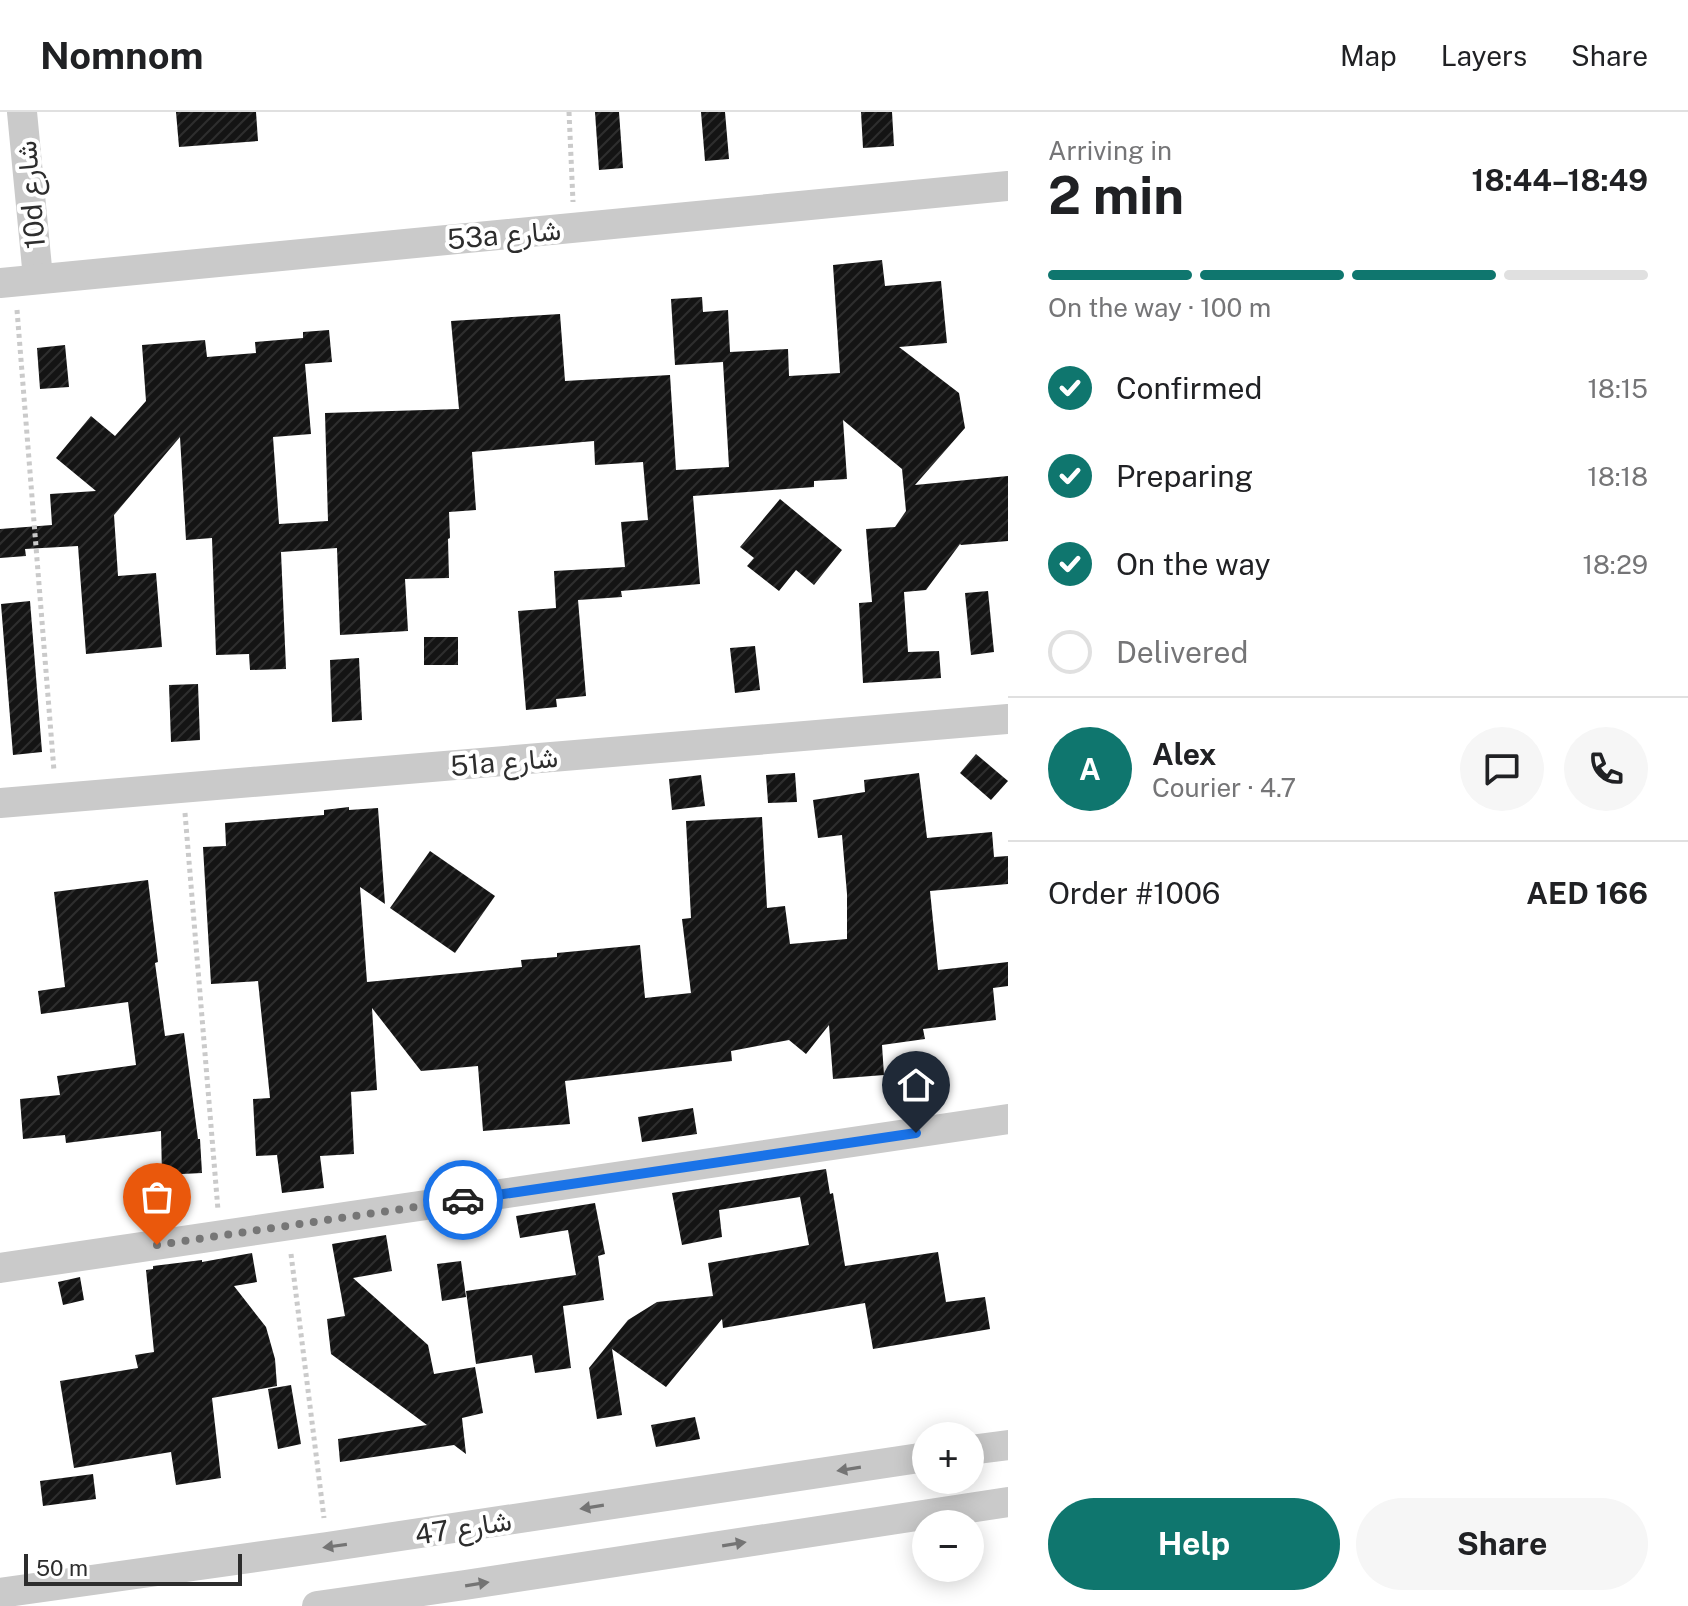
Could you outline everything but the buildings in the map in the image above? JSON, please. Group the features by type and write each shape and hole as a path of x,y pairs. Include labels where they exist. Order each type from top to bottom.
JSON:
{"street":[{"name":"10d شارع","path":"17,281 22,112"},
{"name":"53a شارع","path":"17,281 1008,186"},
{"name":"51a شارع","path":"0,803 1008,719"},
{"path":"0,1268 1008,1119"},
{"path":"984,1448 1008,1445"},
{"name":"شارع 47","path":"0,1593 912,1459"},
{"name":"شارع 47","path":"317,1606 1008,1502"},
{"path":"403,1606 440,1589"}],"path":[{"path":"569,112 574,227"},
{"path":"17,281 57,799"},
{"path":"183,788 220,1236"},
{"path":"287,1226 327,1547"}],"way so far":[{"path":"157,1245 463,1200"}],"route":[{"path":"463,1200 916,1133"}]}
